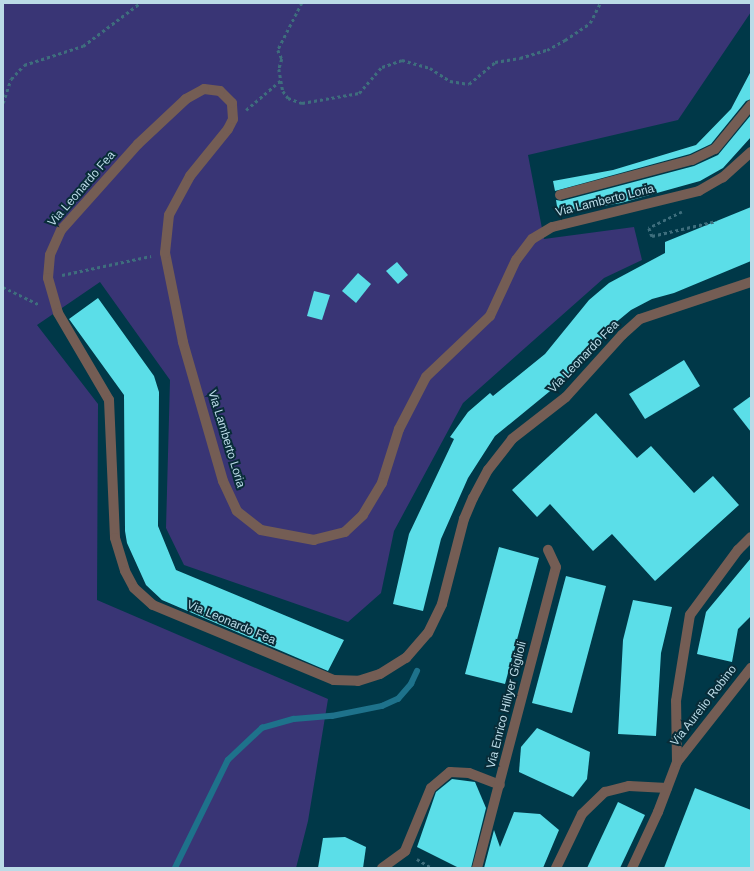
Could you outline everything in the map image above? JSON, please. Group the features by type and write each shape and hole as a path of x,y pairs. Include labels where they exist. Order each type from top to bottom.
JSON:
{"street":[{"name":"Via Leonardo Fea","path":"233,119 232,103 220,91 204,89 186,99 138,144 61,230 50,255 48,278 58,313 109,400 115,538 125,571 134,588 153,605 334,680 358,681 380,674 406,658 428,633 442,604 464,518 488,470 512,438 566,397 622,335 640,319 751,282"},
{"path":"560,195 692,160 715,148 751,105"},
{"name":"Via Lamberto Loria","path":"233,119 228,129 190,176 169,215 165,252 183,342 223,481 237,511 261,530 314,540 345,532 363,515 382,484 399,429 426,378 490,316 516,260 532,239 552,227 700,191 724,177 751,152"},
{"name":"Via Aurelio Robino","path":"677,762 676,701 690,615 738,550 751,537"},
{"name":"Via Enrico Hillyer Giglioli","path":"477,868 556,567 548,550"},
{"name":"Via Aurelio Robino","path":"632,868 677,762 751,668"},
{"path":"382,868 405,851 431,788 450,772 469,773 500,785"},
{"path":"556,868 582,814 605,792 629,786 667,788"}],"path":[{"path":"3,103 11,79 24,65 83,46 140,3"},
{"path":"302,3 278,50 282,59 278,69 280,81 288,98 296,102 310,102 342,94 359,93 382,67 402,60 430,68 450,81 469,84 495,62 520,58 547,50 565,40 590,23 600,3"},
{"path":"233,119 258,103 280,81"},
{"path":"688,208 649,228 652,236 716,221"},
{"path":"48,278 165,252"},
{"path":"3,287 58,313"}],"shaded area":[{"path":"3,3 751,3 751,12 678,120 528,155 544,239 634,227 642,260 604,278 463,403 394,531 381,593 348,622 184,565 166,528 170,380 100,282 37,325 98,404 97,600 328,699 308,821 296,868 3,868"}],"building":[{"path":"751,71 751,99 746,101 711,144 690,154 555,191 553,181 613,170 696,145 731,109"},
{"path":"751,115 751,137 723,168 700,181 621,203 558,213 556,200 562,201 694,166 718,155"},
{"path":"751,207 751,261 674,293 652,299 631,310 614,324 586,358 566,378 495,436 468,478 441,539 423,611 393,604 409,534 454,439 450,437 468,412 490,393 493,396 545,354 589,300 609,283 665,253 665,242"},
{"path":"397,262 408,275 398,284 386,271"},
{"path":"358,273 371,284 356,303 342,291"},
{"path":"314,291 330,295 322,320 307,316"},
{"path":"98,298 154,376 159,392 158,526 176,570 344,640 328,671 162,600 146,585 127,543 125,531 124,395 69,319"},
{"path":"684,360 700,386 645,419 629,394"},
{"path":"751,396 751,432 733,409"},
{"path":"596,413 637,458 651,446 694,493 713,476 739,505 655,581 612,534 593,551 550,504 537,517 512,490"},
{"path":"499,547 539,558 505,684 465,674"},
{"path":"751,558 751,616 738,629 732,662 697,654 706,612"},
{"path":"566,576 606,586 572,713 532,703"},
{"path":"633,600 672,607 661,653 656,736 618,734 623,640"},
{"path":"537,728 590,752 587,779 573,797 519,772 521,747"},
{"path":"452,779 475,782 486,808 471,868 459,868 417,847 436,792"},
{"path":"695,788 751,810 751,868 664,868"},
{"path":"618,802 645,815 620,868 587,868"},
{"path":"514,812 540,814 559,830 543,868 484,868 494,830 500,847"},
{"path":"345,837 366,847 363,868 318,868 323,838"}],"waterway":[{"path":"175,868 228,760 262,728 294,719 332,716 382,706 398,699 411,684 417,671"}]}
